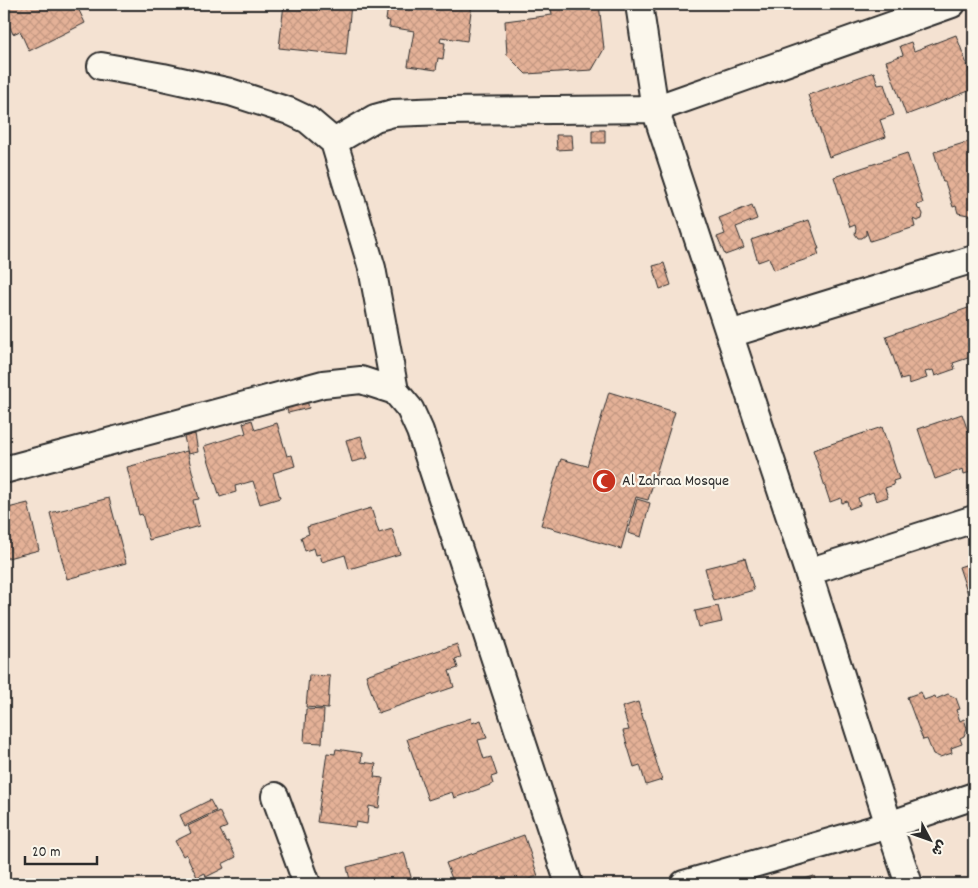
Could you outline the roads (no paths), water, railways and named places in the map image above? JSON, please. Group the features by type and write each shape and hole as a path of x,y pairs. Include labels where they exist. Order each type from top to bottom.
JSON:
{"street":[{"path":"639,4 655,109 808,572 888,825 909,884"},
{"path":"334,142 364,123 393,113 655,109 944,5"},
{"path":"101,66 230,92 289,110 308,120 334,142 372,268 395,391 410,409 420,431 569,884"},
{"path":"730,334 974,259"},
{"path":"4,470 323,384 361,380 395,391"},
{"path":"808,572 974,519"},
{"path":"275,796 307,884"},
{"path":"684,884 888,825 974,796"}],"place":[{"name":"Al Zahraa Mosque","path":"604,481"}]}
